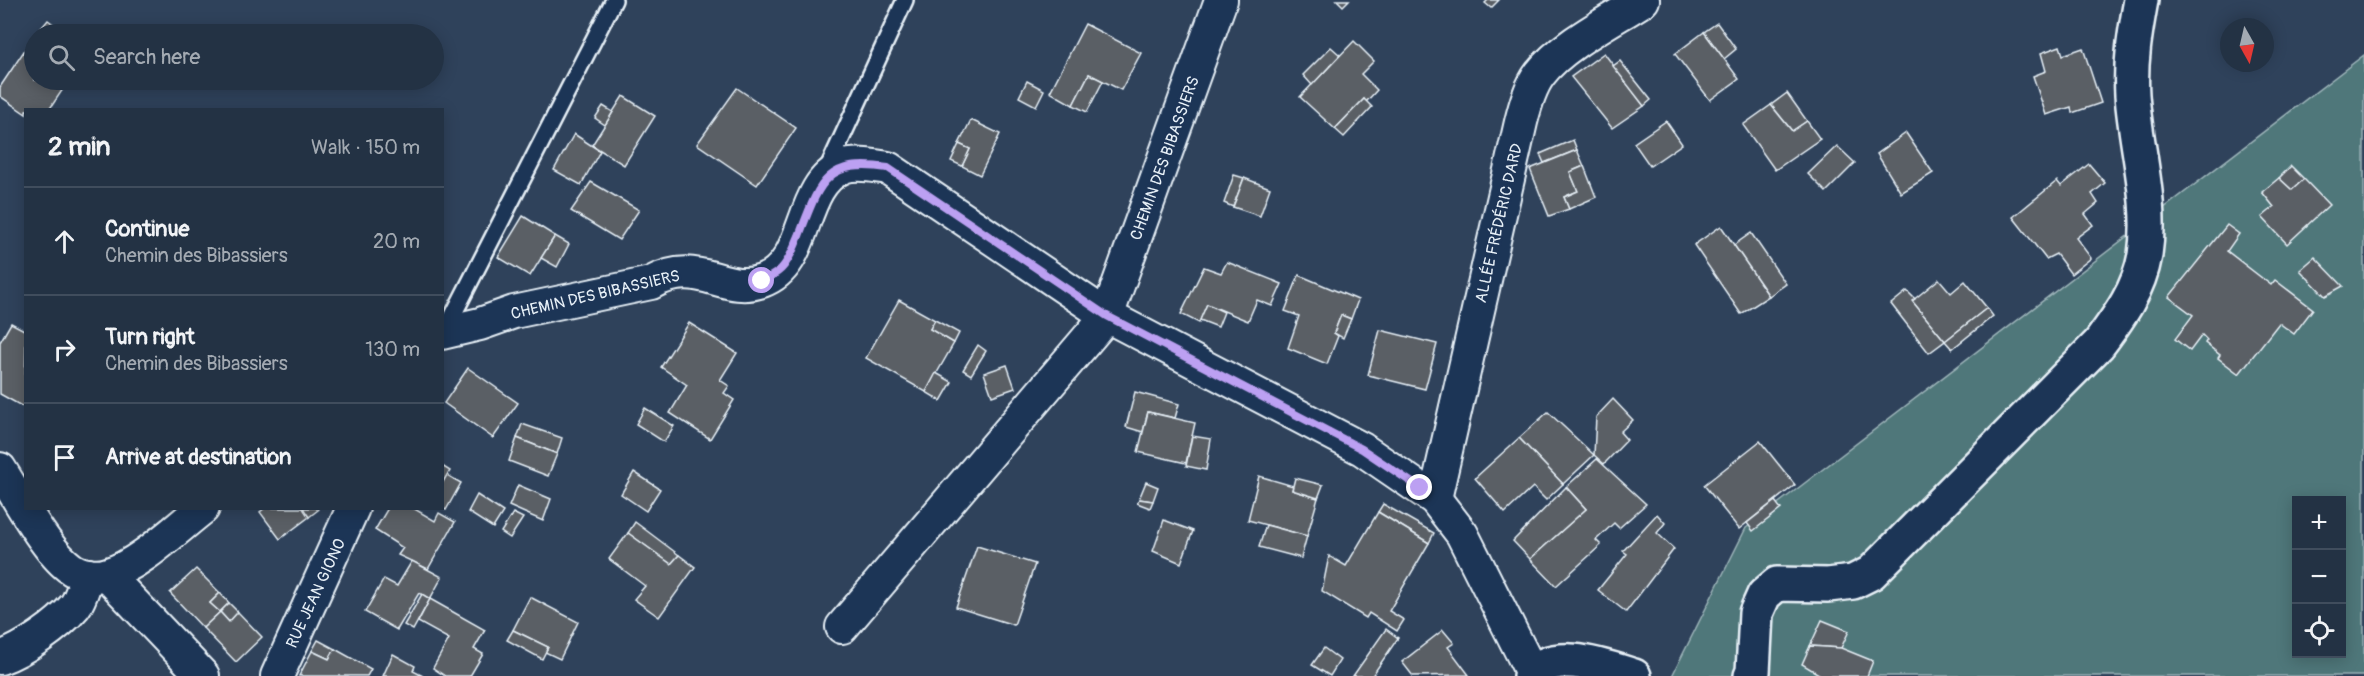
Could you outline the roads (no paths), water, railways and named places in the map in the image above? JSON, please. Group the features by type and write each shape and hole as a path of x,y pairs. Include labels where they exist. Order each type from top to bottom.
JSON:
{"main road":[{"path":"1751,676 1756,613 1764,595 1777,584 1845,584 1871,573 2099,344 2125,308 2138,280 2145,255 2146,226 2133,96 2132,62 2141,0"},
{"path":"1531,675 1553,662 1590,662 1634,676"}],"street":[{"name":"CHEMIN DES BIBASSIERS","path":"842,627 1107,316 1221,0"},
{"name":"ALLÉE FRÉDÉRIC DARD","path":"1436,499 1528,97 1539,75 1553,61 1643,0"},
{"name":"CHEMIN DES BIBASSIERS","path":"444,333 480,324 514,312 651,283 664,275 680,272 696,272 716,279 741,283 762,281 781,270 792,253 814,198 828,178 843,167 867,164 888,168 1107,316 1362,449 1436,499 1462,534 1531,675"},
{"path":"0,469 24,506"},
{"path":"26,510 54,553 70,569 98,575 134,562 200,510"},
{"name":"RUE JEAN GIONO","path":"277,676 352,510"},
{"path":"0,658 13,653 46,632 76,605 98,575"},
{"path":"98,575 202,676"}],"lane":[{"path":"444,331 614,0"},
{"path":"814,198 905,0"}]}
